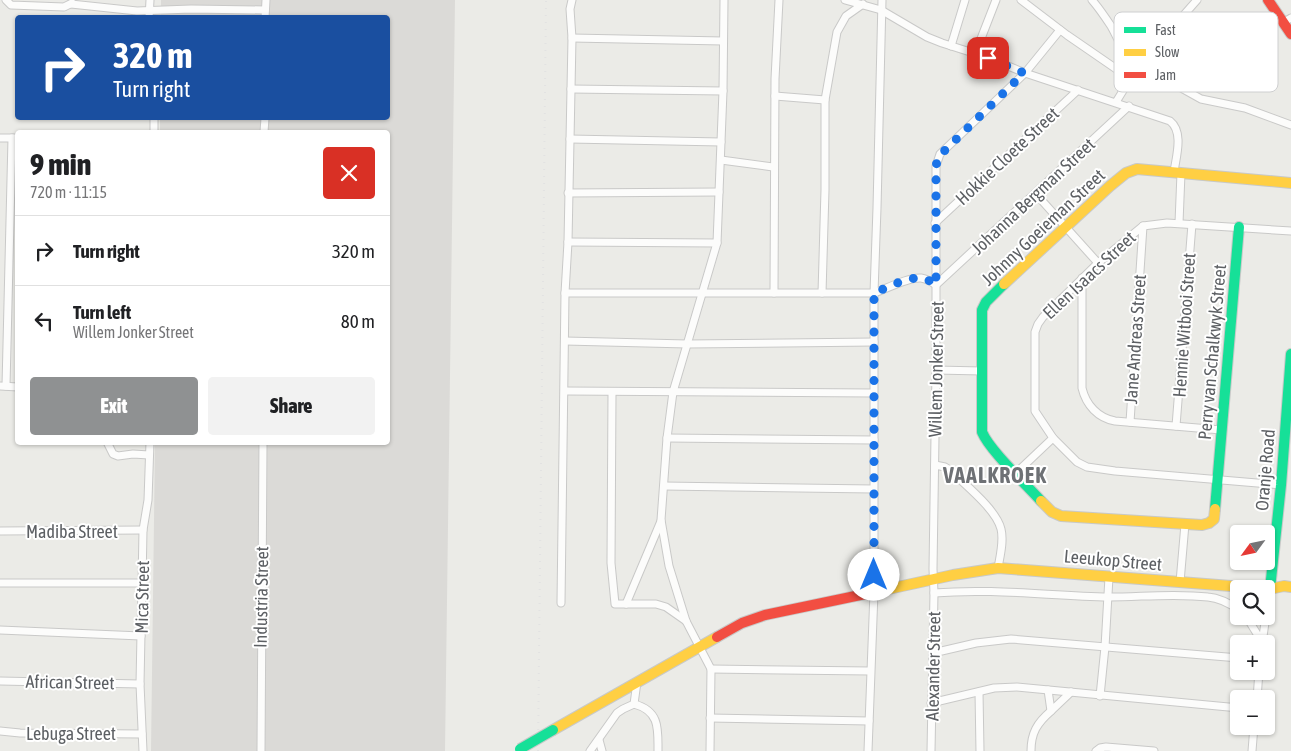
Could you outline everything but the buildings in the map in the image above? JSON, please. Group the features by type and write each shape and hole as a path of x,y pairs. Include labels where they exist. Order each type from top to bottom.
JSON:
{"street":[{"path":"6,0 15,6 64,7 72,2 149,14 265,14 266,0"},
{"path":"149,14 150,0"},
{"path":"561,603 565,391 564,341 568,242 572,38 570,15 572,0"},
{"path":"710,751 711,669 686,621 668,566 661,520 667,438 673,392 717,243 723,91 724,0"},
{"path":"774,293 773,167 775,42 778,0"},
{"path":"846,0 881,10 927,37 951,46 1024,73 1167,119 1176,126 1178,135 1179,223"},
{"path":"868,751 874,592 874,293 882,0"},
{"path":"951,46 965,0"},
{"path":"975,54 996,0"},
{"path":"1021,0 1114,67"},
{"path":"1092,0 1114,31"},
{"path":"1186,12 1197,0"},
{"path":"1268,0 1288,20 1291,34"},
{"path":"822,293 825,100 837,32 846,16 863,4"},
{"name":"Willem Jonker Street","path":"933,580 936,370 935,223 936,166 938,157 1024,73 1060,30"},
{"path":"572,38 724,41"},
{"path":"571,89 723,91"},
{"name":"Hokkie Cloete Street","path":"935,223 1078,90"},
{"path":"1116,102 1122,92"},
{"path":"1188,92 1201,99 1245,108 1291,125"},
{"path":"775,96 825,100"},
{"name":"Johanna Bergman Street","path":"936,285 1129,106"},
{"path":"0,138 15,138 3,386"},
{"path":"570,139 721,142"},
{"path":"721,160 773,167"},
{"name":"Johnny Goeieman Street","path":"1218,480 1214,519 1205,524 1061,516 1049,510 988,443 982,432 982,310 984,305 1005,283 1120,177 1131,170 1177,172 1291,183"},
{"path":"568,194 719,192"},
{"path":"1036,194 1098,263"},
{"name":"Ellen Isaacs Street","path":"1280,485 1087,467 1073,458 1054,438 1034,409 1035,332 1043,317 1082,278 1142,226 1179,223 1291,231"},
{"name":"Hennie Witbooi Street","path":"1176,426 1192,224"},
{"name":"Jane Andreas Street","path":"1130,422 1142,226"},
{"name":"Perry van Schalkwyk Street","path":"1218,480 1239,227"},
{"path":"568,242 717,243"},
{"path":"565,293 874,293 910,279 918,278 926,279 936,285"},
{"path":"1082,278 1083,393 1089,404 1102,417 1115,421 1221,430"},
{"path":"564,341 687,344 874,342"},
{"name":"Oranje Road","path":"1271,580 1290,384 1291,354"},
{"path":"936,370 982,371"},
{"path":"565,391 612,393 874,393"},
{"path":"612,393 612,576 615,604 656,604 666,607 686,621"},
{"path":"667,438 874,440"},
{"path":"1016,473 1054,438"},
{"path":"108,445 113,454 118,456 149,454"},
{"name":"Mica Street","path":"143,751 140,684 143,530 148,500 150,445"},
{"name":"Industria Street","path":"261,751 263,445"},
{"path":"935,465 950,470 990,510 998,522 1002,533 998,568"},
{"path":"664,486 873,489"},
{"path":"626,604 661,520"},
{"path":"1180,582 1185,524"},
{"name":"Madiba Street","path":"0,531 143,530"},
{"name":"Leeukop Street","path":"518,750 700,646 753,618 961,574 998,568 1230,585"},
{"path":"1100,696 1109,577"},
{"name":"Alexander Street","path":"931,751 933,580"},
{"path":"0,583 142,583"},
{"name":"Leeukop Street","path":"1275,588 1291,587"},
{"path":"934,593 974,590 1108,597 1208,597 1223,600 1230,604"},
{"path":"0,630 141,636"},
{"path":"933,653 1004,639 1230,657"},
{"path":"711,669 870,671"},
{"name":"African Street","path":"0,681 140,684"},
{"path":"634,704 637,682"},
{"path":"931,703 1005,687 1230,707"},
{"path":"1048,690 1051,711"},
{"path":"979,692 980,751"},
{"path":"1031,751 1035,729 1071,692"},
{"path":"590,751 617,713 634,704 644,707 656,720 658,751"},
{"path":"710,718 869,720"},
{"name":"Lebuga Street","path":"0,731 20,734 142,734"},
{"path":"1252,751 1253,735"},
{"path":"599,740 602,751"},
{"path":"1096,751 1106,747 1154,751"}],"shaded area":[{"path":"161,0 455,0 445,751 151,751 155,445 390,445 390,130 160,130 160,120 390,120 390,15 161,15"}],"railway":[{"path":"538,751 546,0"}],"traffic: fast":[{"path":"1215,509 1239,227"},
{"path":"1004,284 986,302 982,310 982,432 1000,458 1041,501"},
{"path":"1271,580 1281,485 1291,354"},
{"path":"520,749 553,730"}],"traffic: slow":[{"path":"1004,284 1110,186 1126,173 1137,169 1291,183"},
{"path":"1041,501 1052,512 1061,516 1202,525 1214,519 1215,509"},
{"path":"870,593 953,575 998,568 1270,589 1284,586 1291,587"},
{"path":"553,730 717,637"}],"traffic: jam":[{"path":"1268,0 1276,12"},
{"path":"1278,15 1291,34"},
{"path":"717,637 742,623 765,615 870,593"}],"district":[{"name":"VAALKROEK","path":"995,475"}],"route":[{"path":"874,575 874,293 910,279 922,278 936,285 935,223 936,166 938,157 1024,73 988,58"}]}
